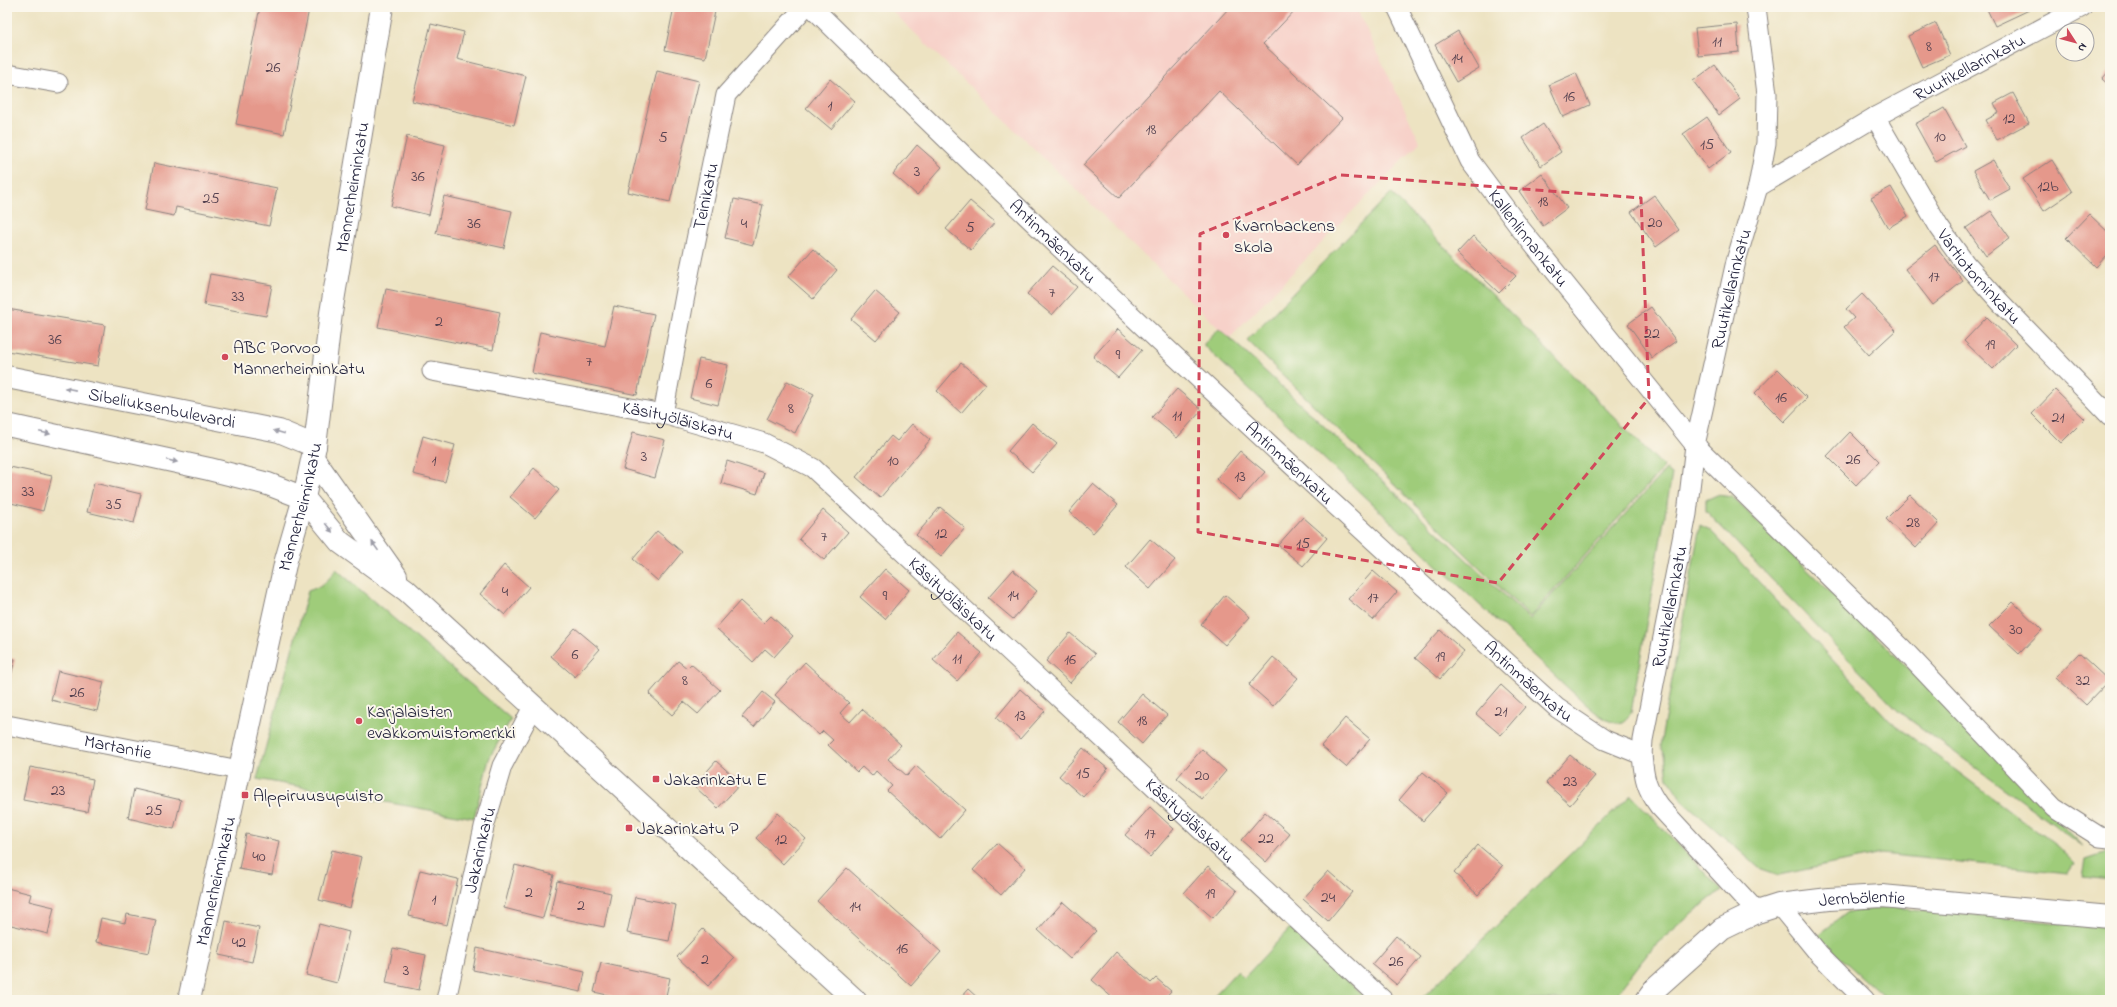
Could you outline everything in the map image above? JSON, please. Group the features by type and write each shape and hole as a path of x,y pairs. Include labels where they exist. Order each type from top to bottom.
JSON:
{"main road":[{"name":"Mannerheiminkatu","path":"190,1000 281,582 304,498 314,452 330,312 382,7"},
{"name":"Sibeliuksenbulevardi","path":"7,377 279,431 314,452"},
{"path":"7,425 209,469 268,484 304,498 340,542 406,590 855,1000"},
{"path":"314,452 406,590"},
{"name":"Jernbölentie","path":"1647,1000 1656,988 1722,929 1757,912 1780,905 1829,899 1882,896 2110,918"}],"street":[{"name":"Teinikatu","path":"663,414 726,95 805,7"},
{"name":"Antinmäenkatu","path":"812,7 944,138 1169,351 1557,708 1605,740 1642,755"},
{"name":"Kallenlinnankatu","path":"1397,7 1470,161 1520,228 1695,445 1902,648 2054,808 2105,838"},
{"path":"1756,7 1767,94 1766,143 1758,187"},
{"name":"Ruutikellarinkatu","path":"1642,755 1643,740 1687,514 1695,445 1736,261 1758,187 1875,117 2082,7"},
{"path":"7,74 58,83"},
{"name":"Vartiotorninkatu","path":"1875,117 1939,227 1965,263 2001,303 2110,416"},
{"name":"Käsityöläiskatu","path":"432,371 663,414 764,443 813,468 1383,1000"},
{"name":"Jakarinkatu","path":"446,1000 484,827 502,766 533,707"},
{"name":"Martantie","path":"7,725 229,768"},
{"path":"1642,755 1643,773 1648,791 1659,806 1757,912"},
{"path":"1780,905 1819,954 1866,1000"}],"highlighted area":[{"path":"1341,175 1641,198 1649,398 1498,583 1198,532 1200,234"}],"shaded area":[{"name":"Kvarnbackens skola","path":"888,7 1356,7 1420,142 1229,338"}],"green space":[{"path":"1391,193 1664,467 1530,617 1247,340"},
{"path":"1219,328 1530,619 1666,469 1672,474 1631,713 1627,718 1619,723 1607,720 1586,704 1203,345"},
{"path":"1717,495 1732,497 1878,638 2083,846 1898,711 1706,511 1706,500"},
{"path":"1700,525 1710,530 1890,721 2058,847 2075,864 2069,873 1881,854 1779,875 1759,868 1682,800 1668,778 1665,754 1660,746"},
{"path":"336,569 511,719 489,759 474,818 257,779 308,591 325,583"},
{"path":"1631,795 1722,891 1712,897 1653,947 1612,1000 1420,1000"},
{"path":"2110,851 2110,880 2083,877 2086,859"},
{"path":"1892,907 2110,928 2110,1000 1887,1000 1817,936 1848,912"},
{"path":"1290,928 1368,1000 1210,1000 1237,971 1244,978"}],"building":[{"path":"260,7 309,9 284,134 236,124"},
{"path":"674,7 716,7 705,58 665,50"},
{"path":"1230,7 1298,7 1263,44 1342,118 1297,165 1219,91 1119,198 1083,165"},
{"path":"1986,7 2028,7 2029,10 1995,26"},
{"path":"1936,23 1950,55 1922,67 1908,36"},
{"path":"431,24 464,32 457,59 526,76 514,125 412,101"},
{"path":"1737,24 1739,52 1698,56 1695,28"},
{"path":"1458,31 1479,68 1456,82 1435,45"},
{"path":"1715,65 1740,99 1719,115 1693,81"},
{"path":"2110,70 2110,86 2102,79"},
{"path":"657,71 699,81 670,202 628,192"},
{"path":"1576,73 1590,105 1563,117 1549,85"},
{"path":"830,79 855,101 831,129 806,108"},
{"path":"2013,93 2029,123 1997,140 1986,120 1999,113 1994,103"},
{"path":"1944,108 1965,146 1936,162 1915,124"},
{"path":"1707,117 1731,152 1708,169 1683,134"},
{"path":"1543,124 1561,152 1541,166 1523,138"},
{"path":"407,136 445,145 429,215 391,206"},
{"path":"917,145 942,167 917,195 893,174"},
{"path":"1993,160 2010,189 1990,200 1973,171"},
{"path":"2052,160 2072,192 2044,211 2023,179"},
{"path":"154,163 277,188 269,226 176,207 174,216 145,210"},
{"path":"1542,174 1567,208 1543,226 1519,191"},
{"path":"1891,187 1908,216 1888,228 1871,198"},
{"path":"1654,195 1679,230 1656,247 1631,212"},
{"path":"444,196 512,211 504,248 436,233"},
{"path":"734,199 763,205 753,245 725,238"},
{"path":"970,201 995,222 971,250 946,229"},
{"path":"1991,211 2010,238 1986,256 1966,228"},
{"path":"2089,214 2110,234 2110,252 2096,267 2066,238"},
{"path":"1473,236 1516,276 1499,293 1457,253"},
{"path":"1935,245 1963,281 1933,305 1905,269"},
{"path":"813,249 837,270 813,299 788,277"},
{"path":"1052,266 1077,287 1052,315 1027,294"},
{"path":"210,274 272,285 266,316 204,305"},
{"path":"386,289 500,312 493,350 378,327"},
{"path":"875,291 900,312 876,340 851,319"},
{"path":"1862,294 1896,330 1869,355 1844,327 1854,318 1846,309"},
{"path":"614,306 654,314 637,395 532,373 540,332 605,346"},
{"path":"1651,307 1676,341 1652,358 1628,324"},
{"path":"7,309 105,325 98,366 7,351"},
{"path":"1987,317 2016,345 1993,369 1964,341"},
{"path":"1118,329 1142,350 1118,378 1093,357"},
{"path":"699,359 728,365 718,405 690,398"},
{"path":"961,363 986,384 961,413 937,391"},
{"path":"1778,369 1807,398 1784,422 1755,393"},
{"path":"787,381 814,394 795,433 767,419"},
{"path":"1177,389 1202,410 1177,438 1152,417"},
{"path":"2055,390 2085,419 2061,443 2032,414"},
{"path":"1032,423 1057,444 1032,472 1008,451"},
{"path":"912,424 930,440 880,498 856,477 891,436 897,441"},
{"path":"633,432 665,440 655,478 623,469"},
{"path":"1850,432 1879,461 1856,485 1827,456"},
{"path":"423,436 455,445 445,482 413,474"},
{"path":"1240,451 1265,472 1240,500 1216,479"},
{"path":"727,461 764,473 757,494 721,483"},
{"path":"10,467 52,476 43,511 7,502 7,478"},
{"path":"534,468 559,490 535,518 510,497"},
{"path":"94,483 141,494 134,523 87,512"},
{"path":"1093,484 1118,505 1093,533 1069,512"},
{"path":"1910,495 1939,523 1916,548 1886,519"},
{"path":"940,507 965,528 941,557 916,535"},
{"path":"823,510 848,532 824,560 799,539"},
{"path":"1303,517 1327,538 1303,566 1278,545"},
{"path":"657,531 682,552 658,581 633,559"},
{"path":"1150,539 1175,560 1150,589 1126,567"},
{"path":"504,565 529,587 505,615 480,594"},
{"path":"885,569 909,590 885,619 860,597"},
{"path":"1013,570 1037,591 1013,619 988,598"},
{"path":"1373,571 1397,592 1373,620 1348,599"},
{"path":"1225,595 1250,617 1225,645 1201,624"},
{"path":"740,601 764,623 771,616 793,636 774,657 765,649 753,662 716,628"},
{"path":"2013,602 2042,630 2019,654 1989,626"},
{"path":"575,628 600,649 575,677 551,656"},
{"path":"1440,630 1464,651 1440,679 1415,658"},
{"path":"957,632 982,653 957,681 933,660"},
{"path":"1070,633 1095,654 1070,683 1046,661"},
{"path":"2079,653 2109,681 2086,705 2056,677"},
{"path":"1273,657 1298,678 1273,706 1249,685"},
{"path":"7,658 15,659 8,689 7,689"},
{"path":"678,661 687,668 691,664 720,690 698,714 684,702 672,715 649,694"},
{"path":"805,662 849,703 840,713 850,722 862,709 901,745 888,759 907,776 916,766 965,810 940,839 887,791 892,786 876,771 872,776 862,767 857,772 828,745 833,740 823,731 819,735 775,695"},
{"path":"58,671 104,682 97,711 51,700"},
{"path":"1501,685 1525,707 1501,735 1476,714"},
{"path":"1020,689 1045,711 1020,739 996,718"},
{"path":"763,692 775,702 754,727 742,717"},
{"path":"1142,694 1167,715 1142,744 1118,722"},
{"path":"1345,718 1370,739 1346,767 1321,746"},
{"path":"1083,748 1108,769 1083,797 1059,776"},
{"path":"1202,749 1226,771 1202,799 1177,778"},
{"path":"1570,755 1595,776 1570,805 1546,783"},
{"path":"716,761 741,783 718,808 694,786"},
{"path":"30,767 93,779 87,812 23,800"},
{"path":"1423,772 1448,793 1423,821 1399,800"},
{"path":"134,789 181,800 174,829 128,818"},
{"path":"1150,807 1174,829 1150,857 1125,835"},
{"path":"1265,812 1290,834 1266,862 1241,840"},
{"path":"778,813 806,839 783,864 756,838"},
{"path":"246,834 279,841 272,875 239,869"},
{"path":"997,843 1025,868 1001,895 973,870"},
{"path":"1478,845 1503,866 1478,895 1454,873"},
{"path":"332,850 362,857 350,908 319,900"},
{"path":"515,865 554,875 543,918 504,908"},
{"path":"1208,866 1237,891 1213,918 1184,893"},
{"path":"847,868 941,952 911,986 817,901"},
{"path":"420,870 458,879 447,925 409,916"},
{"path":"1328,871 1352,892 1328,921 1303,899"},
{"path":"557,881 611,893 604,927 550,916"},
{"path":"7,888 31,894 29,901 54,907 48,934 7,924"},
{"path":"635,897 676,905 669,941 627,933"},
{"path":"1063,902 1096,931 1070,959 1038,930"},
{"path":"127,914 156,920 149,953 96,942 101,918 125,923"},
{"path":"226,921 259,928 252,962 219,955"},
{"path":"319,924 349,932 337,983 306,975"},
{"path":"703,929 734,958 708,986 677,957"},
{"path":"1396,936 1421,957 1397,985 1372,964"},
{"path":"393,948 426,955 419,990 386,983"},
{"path":"477,948 585,972 581,992 473,970"},
{"path":"1116,952 1151,983 1156,978 1171,991 1163,1000 1115,1000 1092,980"},
{"path":"601,963 670,978 665,1000 629,1000 594,992"},
{"path":"968,989 980,1000 958,1000"}],"place":[{"name":"Kvarnbackens skola","path":"1226,235"},
{"name":"ABC Porvoo Mannerheiminkatu","path":"225,357"},
{"name":"Karjalaisten evakkomuistomerkki","path":"359,721"},
{"name":"Jakarinkatu E","path":"656,779"},
{"name":"Alppiruusupuisto","path":"245,795"},
{"name":"Jakarinkatu P","path":"629,828"}]}
